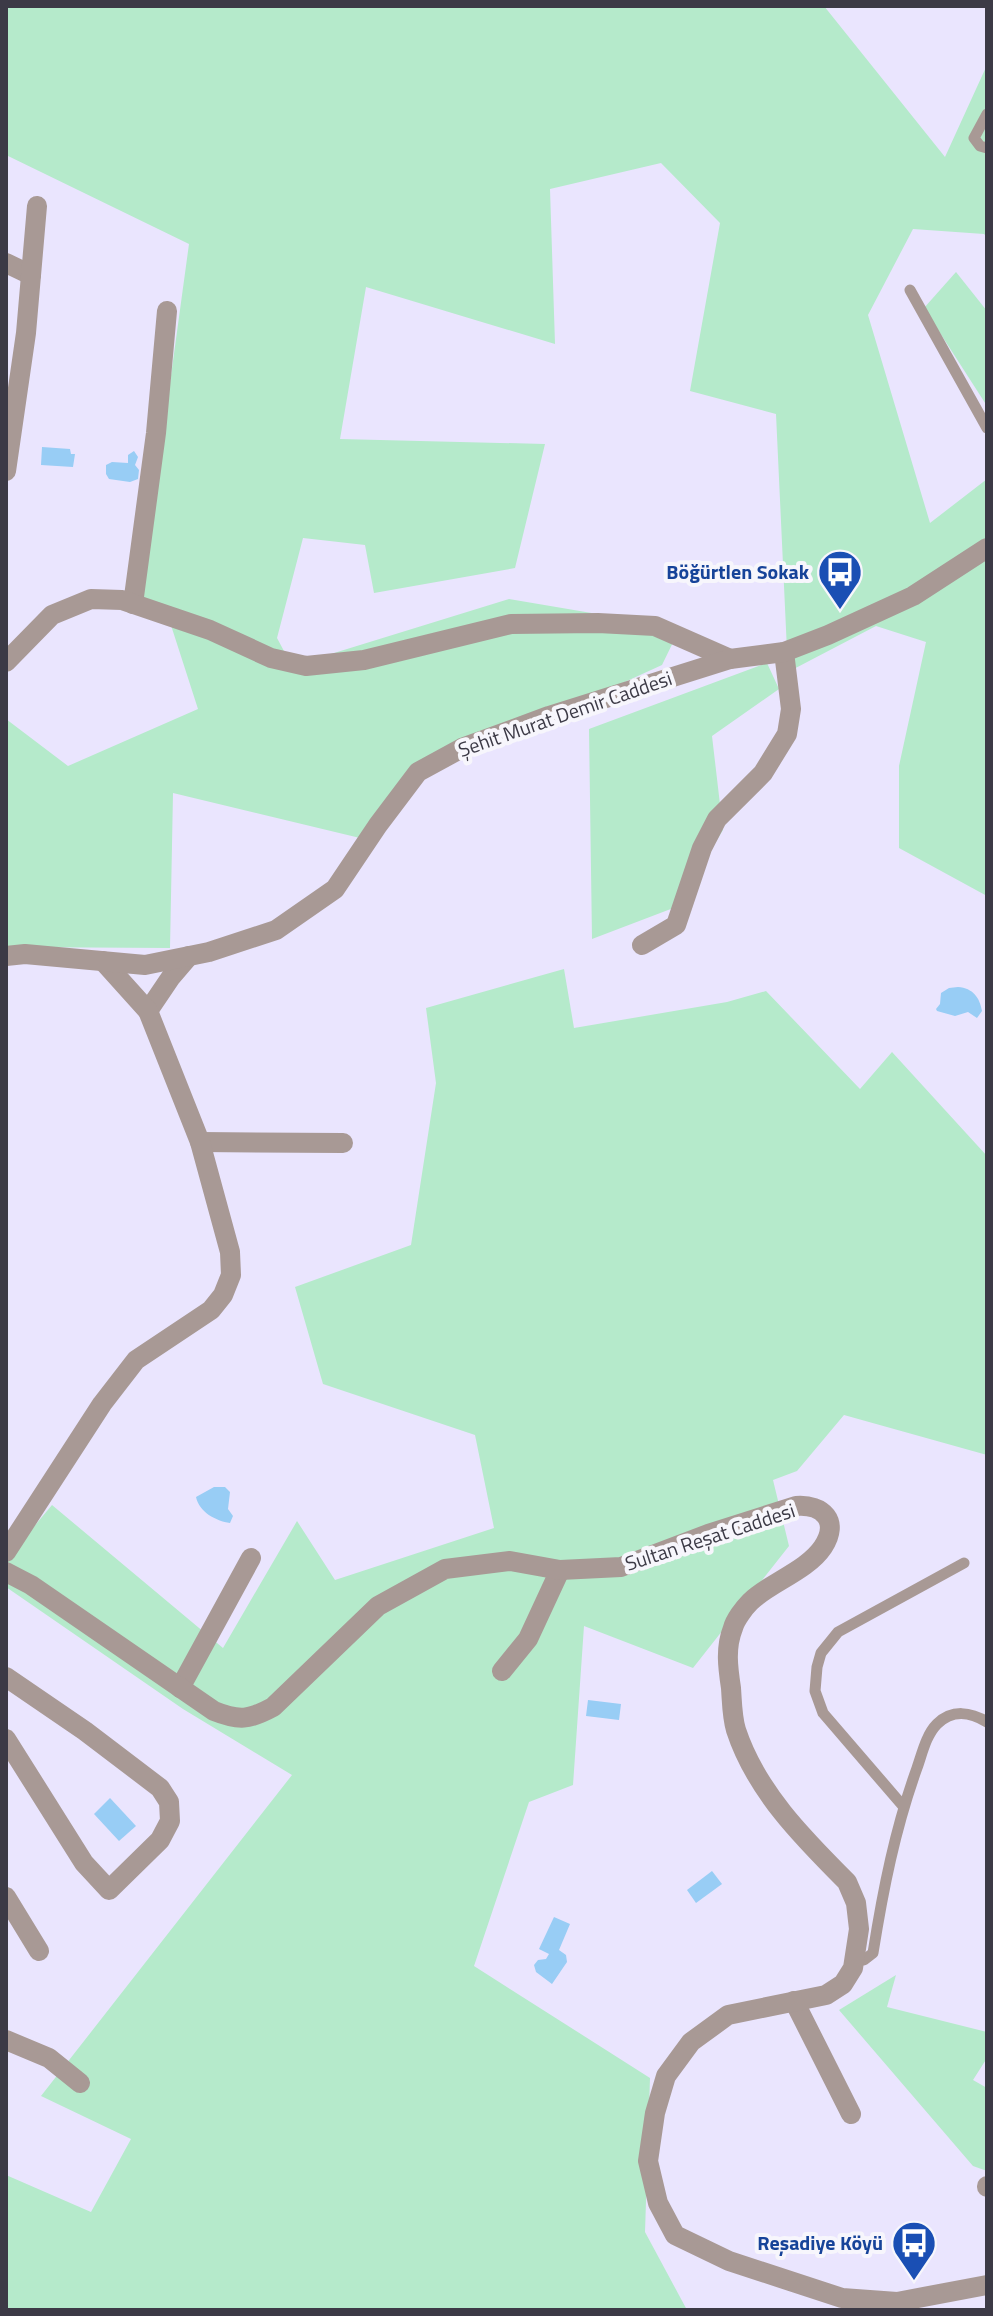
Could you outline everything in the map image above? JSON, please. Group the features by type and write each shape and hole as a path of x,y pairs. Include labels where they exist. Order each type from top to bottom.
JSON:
{"street":[{"path":"6,471 26,333 37,206"},
{"path":"6,263 31,275"},
{"path":"133,604 156,433 167,311"},
{"name":"Şehit Murat Demir Caddesi","path":"6,956 25,954 145,965 209,952 276,930 335,889 418,772 462,748 549,716 730,659 784,652 913,596 987,548"},
{"path":"6,662 45,621 60,610 91,599 122,600 210,630 271,658 306,666 364,660 511,624 655,626 730,659"},
{"path":"642,945 676,925 702,848 717,819 763,773 787,734 791,709 784,652"},
{"path":"148,1011 189,956"},
{"path":"6,1552 102,1404 136,1360 211,1310 223,1295 231,1275 230,1252 200,1142 148,1011 103,961"},
{"path":"200,1142 343,1143"},
{"name":"Sultan Reşat Caddesi","path":"6,1572 31,1585 214,1711 231,1718 253,1718 273,1707 378,1606 445,1569 510,1561 560,1570 621,1567 708,1534 796,1506 818,1508 829,1519 823,1548 799,1569 750,1602 733,1626 727,1655 735,1728 751,1768 798,1832 847,1882 852,1892 858,1916 855,1959 850,1976 834,1991 728,2015 691,2042 666,2076 655,2113 648,2161 658,2203 675,2235 825,2301 842,2298 885,2306 987,2285"},
{"path":"180,1688 251,1558"},
{"path":"502,1671 528,1639 560,1570"},
{"path":"6,1677 160,1788 169,1802 170,1821 160,1840 109,1890 84,1863 6,1739"},
{"path":"6,1897 39,1951"},
{"path":"794,2001 851,2114"},
{"path":"6,2040 49,2058 80,2083"}],"lane":[{"path":"987,114 974,138 980,146 987,148"},
{"path":"910,290 987,428"},
{"path":"903,1806 823,1713 815,1691 817,1667 821,1653 838,1632 964,1563"},
{"path":"855,1959 864,1960 873,1953 884,1885 903,1806 930,1733 950,1715 972,1714 987,1722"}],"green space":[{"path":"6,6 824,6 945,157 987,65 987,237 984,234 913,229 868,315 930,523 987,479 987,896 899,848 899,766 926,642 876,626 788,672 776,414 690,391 720,223 661,163 550,189 555,344 366,287 340,439 545,444 515,568 374,593 365,545 303,538 277,638 292,666 509,599 680,628 662,665 410,780 360,838 173,793 170,948 6,947 6,719 68,766 198,709 168,616 141,595 189,244 6,155"},
{"path":"956,272 987,311 987,406 924,308"},
{"path":"767,663 779,689 712,736 723,830 676,907 592,939 589,729"},
{"path":"564,969 574,1028 727,1002 766,991 860,1089 892,1052 987,1156 987,1455 844,1415 797,1471 773,1480 789,1546 693,1668 584,1626 573,1785 529,1802 474,1966 650,2078 645,2232 687,2310 6,2310 6,2175 91,2212 131,2139 41,2096 292,1775 183,1709 6,1587 6,1560 52,1505 223,1648 297,1521 335,1580 494,1528 475,1435 323,1384 295,1287 411,1245 436,1083 426,1008"},
{"path":"896,1975 887,2007 987,2032 987,2058 973,2080 987,2088 987,2171 973,2166 839,2010"}],"water":[{"path":"42,447 70,449 71,454 75,454 73,467 41,465"},
{"path":"134,451 138,457 135,465 139,470 138,479 130,482 109,479 106,465 112,462 128,463 128,455"},
{"path":"958,987 968,989 980,1002 982,1011 977,1018 968,1012 955,1016 937,1011 941,993"},
{"path":"214,1487 225,1487 230,1492 228,1509 233,1516 230,1523 209,1515 198,1502 196,1497"},
{"path":"588,1700 621,1704 619,1720 586,1716"},
{"path":"110,1798 136,1826 119,1841 94,1814"},
{"path":"712,1871 722,1884 696,1903 687,1890"},
{"path":"554,1917 570,1924 559,1950 566,1955 567,1962 552,1984 536,1972 534,1965 549,1954 539,1949"}],"place":[{"name":"Böğürtlen Sokak","path":"840,611"},
{"name":"Reşadiye Köyü","path":"914,2282"}]}
